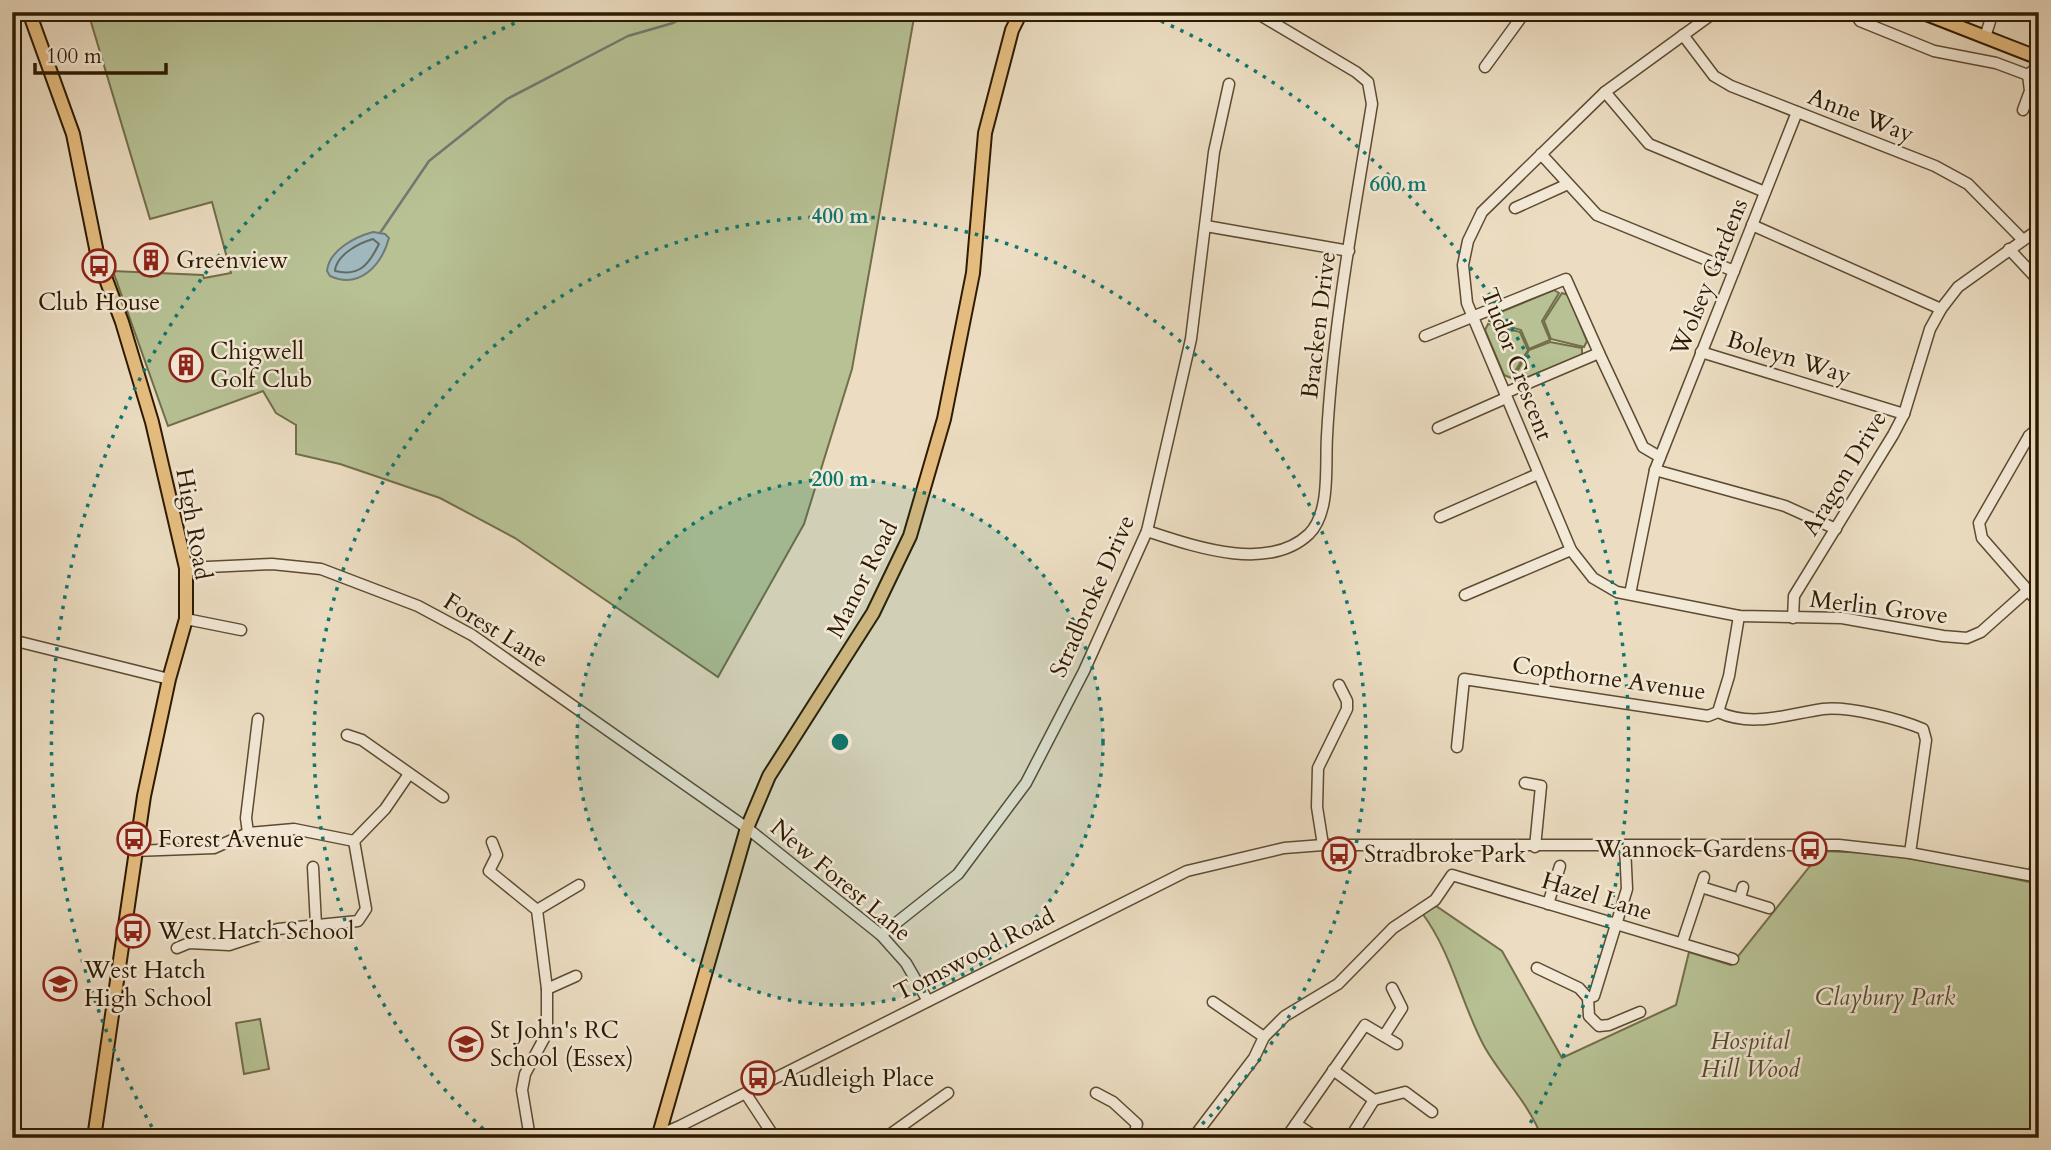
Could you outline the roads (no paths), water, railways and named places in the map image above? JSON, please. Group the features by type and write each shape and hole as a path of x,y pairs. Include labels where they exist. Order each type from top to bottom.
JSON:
{"main road":[{"name":"High Road","path":"29,12 73,134 95,246 122,322 152,422 186,568 186,619 169,679 134,851 94,1138"},
{"name":"Manor Road","path":"658,1136 747,828 769,776 873,613 910,536 944,419 973,273 985,133 1012,30 1021,12"},
{"path":"1927,13 2039,58"}],"street":[{"name":"Bracken Drive","path":"1147,531 1212,552 1260,553 1290,548 1311,532 1323,508 1331,363 1372,104 1368,82 1356,72 1255,12"},
{"path":"1485,66 1525,12"},
{"name":"Tudor Crescent","path":"1715,12 1605,92 1482,212 1474,226 1463,265 1467,303 1571,550 1593,578 1617,592 1739,616 1793,618"},
{"path":"1854,12 1860,21 1934,51 1996,63 2028,75"},
{"path":"1986,37 1993,12"},
{"name":"Anne Way","path":"1683,35 1714,76 1935,166 1969,184 2023,240"},
{"path":"2028,75 2039,65"},
{"path":"2023,110 2030,91 2028,75"},
{"name":"Stradbroke Drive","path":"881,935 958,874 1026,783 1084,671 1147,531 1191,339 1214,152 1229,84"},
{"path":"1605,92 1649,144 1765,191"},
{"name":"Wolsey Gardens","path":"1630,594 1660,457 1797,112"},
{"path":"1541,154 1597,215 1734,271"},
{"path":"1515,208 1568,184"},
{"path":"1752,225 1941,309"},
{"path":"1206,226 1349,251"},
{"name":"Aragon Drive","path":"1793,618 1794,596 1904,414 1930,329 1941,309 1958,287 2039,229"},
{"path":"2009,248 2039,281"},
{"path":"1425,336 1566,279 1643,447 1660,457"},
{"name":"Boleyn Way","path":"1701,352 1904,414"},
{"path":"1438,428 1599,354"},
{"path":"2039,427 2029,436 1979,523 1982,538 2039,603"},
{"path":"2029,436 2039,447"},
{"path":"1656,470 1785,506 1836,528"},
{"path":"1440,517 1538,474"},
{"path":"1465,594 1571,550"},
{"name":"Forest Lane","path":"186,568 272,564 321,569 418,606 472,635 747,828"},
{"name":"Merlin Grove","path":"1793,618 1842,618 1966,638 1981,632 2028,591"},
{"name":"Copthorne Avenue","path":"1457,747 1464,679 1708,716 1718,712 1729,676 1739,616"},
{"path":"186,619 241,630"},
{"path":"12,640 169,679"},
{"path":"1321,846 1316,785 1318,768 1346,709 1347,701 1339,685"},
{"path":"1718,712 1772,720 1825,709 1908,723 1923,729 1926,740 1910,853"},
{"path":"248,833 246,818 258,719"},
{"path":"347,735 362,740 443,797"},
{"path":"354,841 385,809 409,774"},
{"path":"1525,783 1541,786 1535,847"},
{"name":"New Forest Lane","path":"747,828 881,935 906,963 928,1000"},
{"path":"134,851 214,848 248,833 294,829 354,841"},
{"path":"177,947 189,943 229,945 278,929 358,921 366,909 354,841"},
{"path":"492,842 496,855 489,871 537,910 547,989 548,1033 525,1074 522,1090 530,1138"},
{"path":"2036,876 2039,843"},
{"name":"Tomswood Road","path":"642,1138 658,1136 746,1094 1187,871 1284,848 1839,845 1910,853 2036,876"},
{"path":"1625,846 1627,889 1591,997 1589,1016 1599,1026 1609,1026 1640,1012"},
{"path":"1548,904 1560,866"},
{"path":"313,867 316,925"},
{"name":"Hazel Lane","path":"1264,1037 1285,1016 1338,984 1393,928 1435,900 1452,875 1733,960"},
{"path":"1682,943 1703,882 1769,908"},
{"path":"537,910 579,885"},
{"path":"1740,898 1742,887"},
{"path":"1538,968 1591,997"},
{"path":"547,989 576,976"},
{"path":"1384,1036 1402,1008 1392,988"},
{"path":"1193,1138 1254,1058 1264,1037 1213,1002"},
{"path":"1286,1138 1365,1025 1397,1044"},
{"path":"1333,1070 1374,1100"},
{"path":"1350,1138 1374,1100 1405,1092 1432,1112"},
{"path":"884,1138 948,1093"},
{"path":"1096,1093 1130,1114 1137,1124 1135,1136"},
{"path":"746,1094 775,1138"},
{"path":"1296,1124 1317,1138"}],"water":[{"path":"373,232 385,234 389,238 375,265 360,277 351,280 330,276 327,271 332,257 351,241"}],"waterway":[{"path":"380,233 429,161 507,99 628,36 673,23 694,12"}],"place":[{"name":"Greenview","path":"151,260"},
{"name":"Club House","path":"99,266"},
{"name":"Chigwell Golf Club","path":"186,365"},
{"name":"Forest Avenue","path":"134,839"},
{"name":"Wannock Gardens","path":"1810,849"},
{"name":"Stradbroke Park","path":"1339,854"},
{"name":"West Hatch School","path":"133,931"},
{"name":"West Hatch High School","path":"60,984"},
{"name":"St John's RC School (Essex)","path":"466,1044"},
{"name":"Audleigh Place","path":"758,1078"}],"park label":[{"name":"Claybury Park","path":"1885,997"},
{"name":"Hospital Hill Wood","path":"1750,1055"}]}
